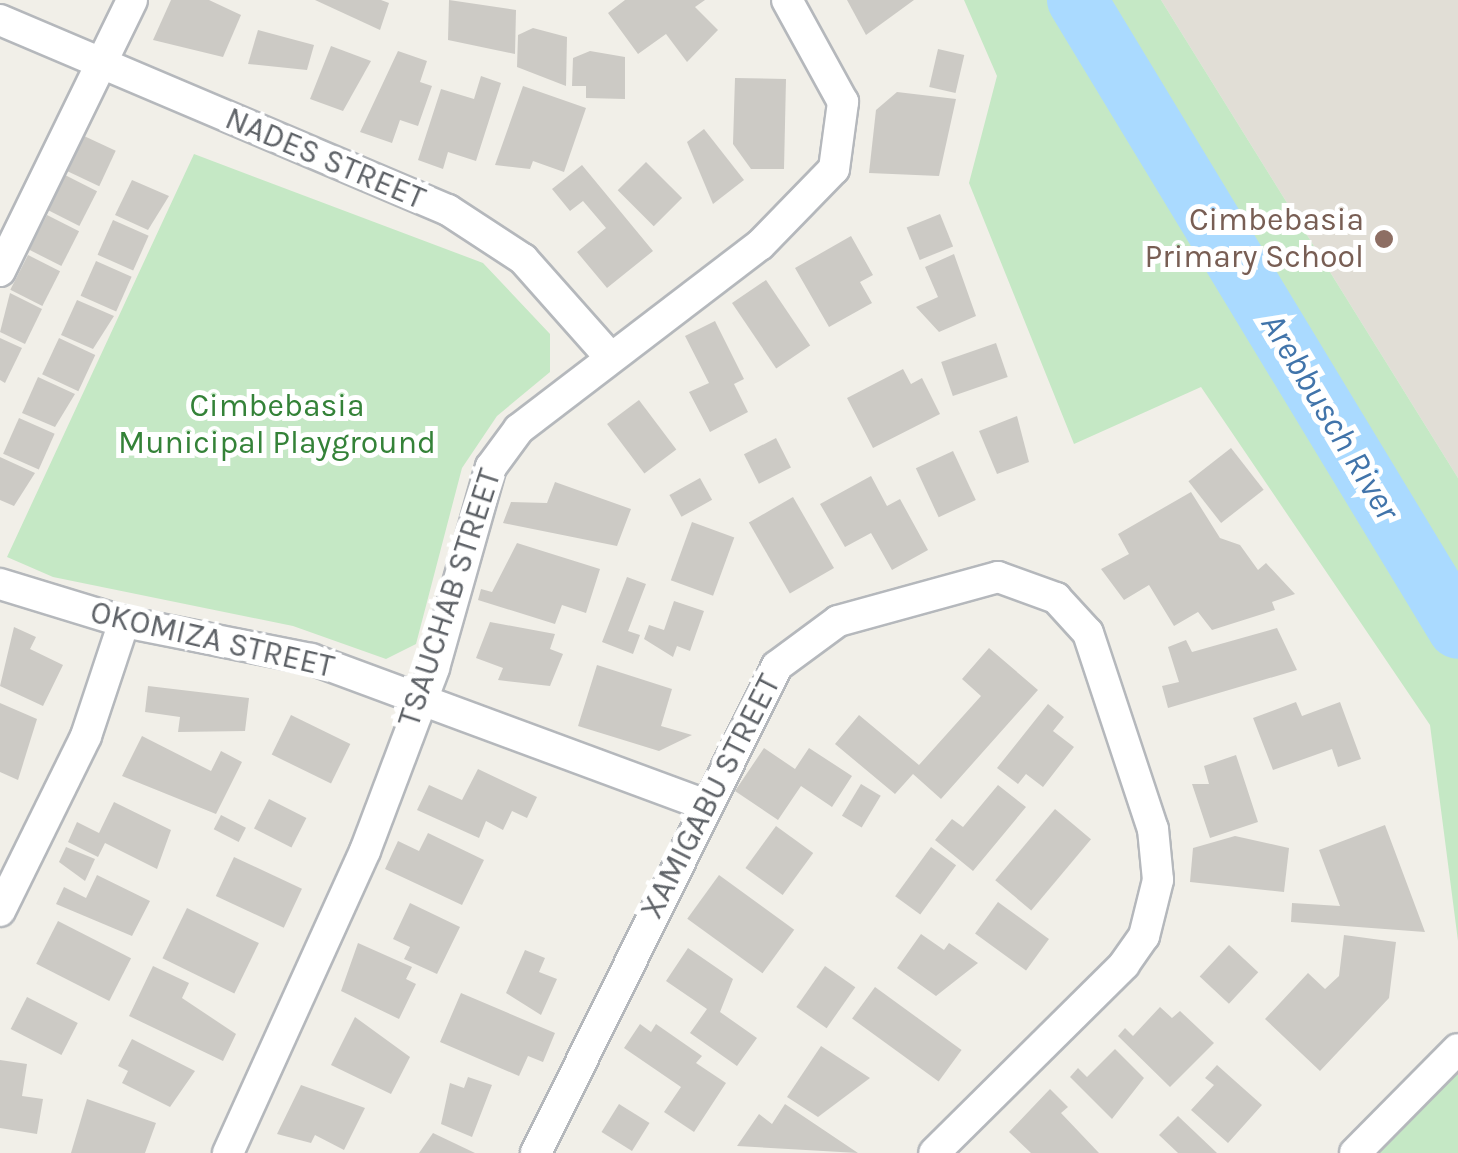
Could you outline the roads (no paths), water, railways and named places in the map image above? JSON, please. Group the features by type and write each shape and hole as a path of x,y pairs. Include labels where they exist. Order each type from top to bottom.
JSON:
{"street":[{"path":"0,271 132,0"},
{"name":"TSAUCHAB STREET","path":"228,1153 331,938 417,697 434,668 490,466 519,429 760,245 834,169 842,102 786,0"},
{"name":"NADES STREET","path":"0,20 483,230 539,275 610,357"},
{"name":"XAMIGABU STREET","path":"536,1153 704,804 776,666 838,622 998,577 1056,598 1088,633 1153,829 1154,908 1124,965 934,1153"},
{"name":"OKOMIZA STREET","path":"0,584 124,622 275,648 704,804"},
{"path":"0,911 86,736 124,622"},
{"path":"1355,1153 1458,1049"}],"waterway":[{"name":"Arebbusch River","path":"1077,0 1458,629"}],"place":[{"name":"Cimbebasia Primary School","path":"1384,239"}],"park label":[{"name":"Cimbebasia Municipal Playground","path":"277,426"}]}
